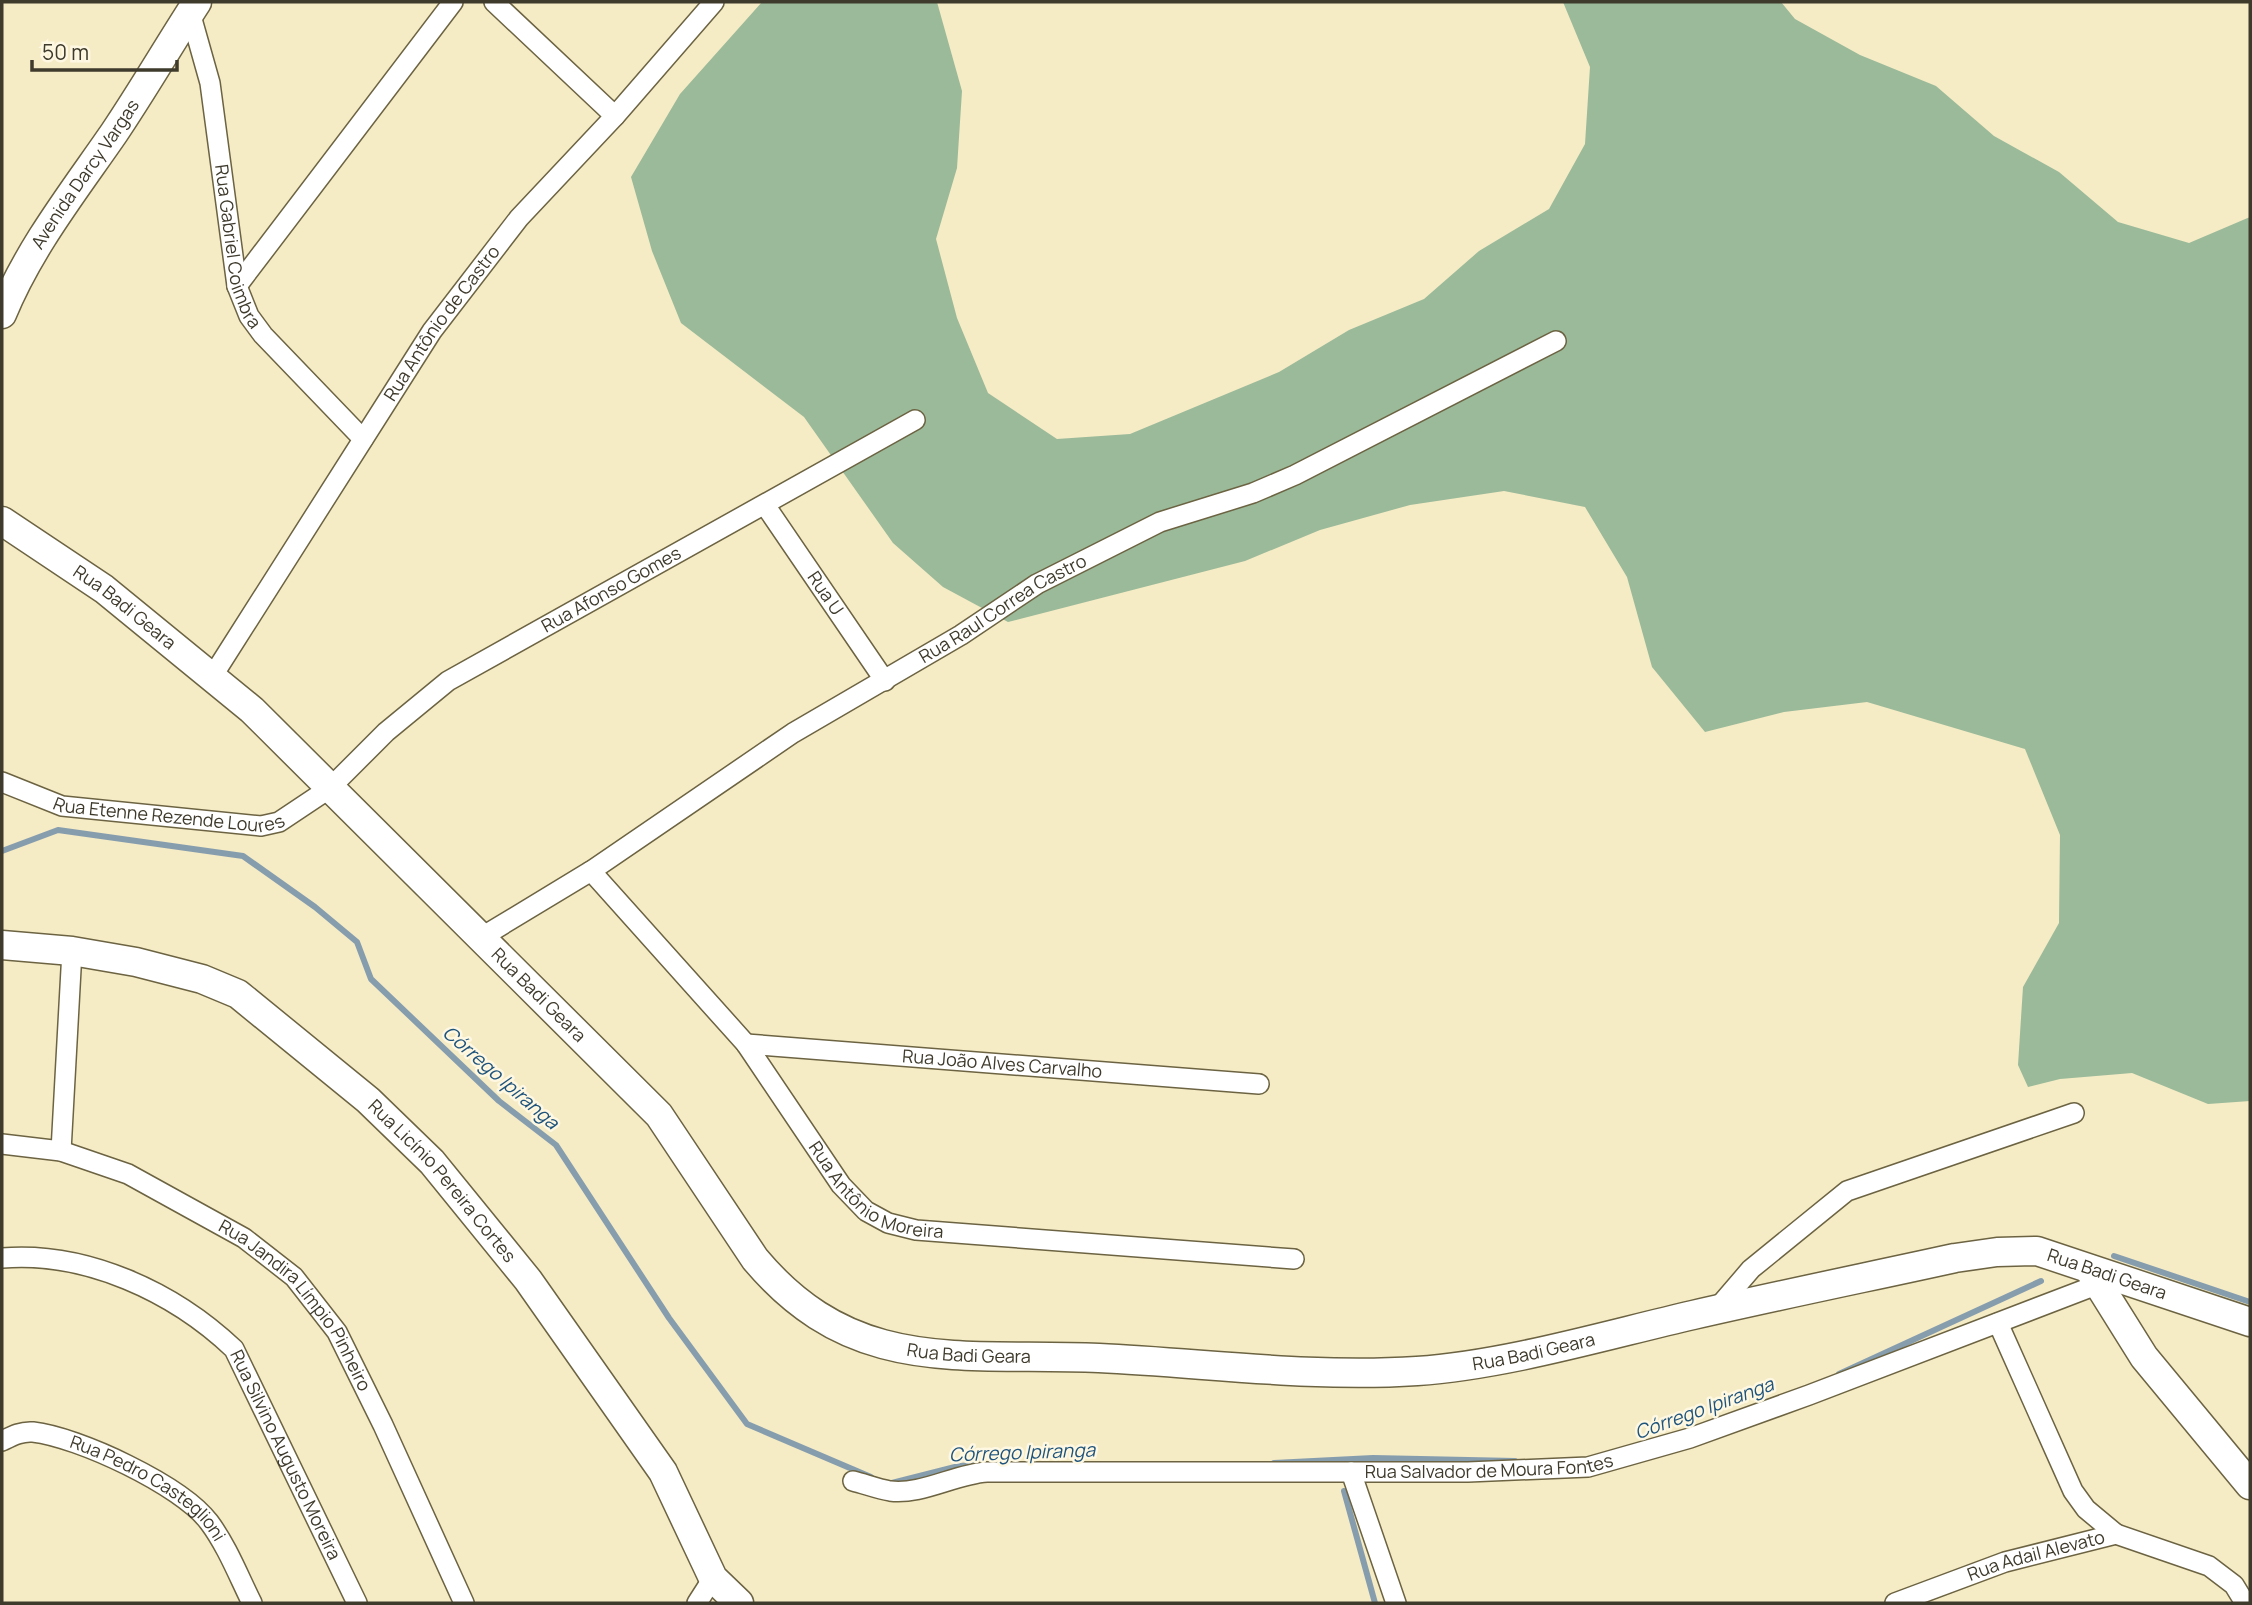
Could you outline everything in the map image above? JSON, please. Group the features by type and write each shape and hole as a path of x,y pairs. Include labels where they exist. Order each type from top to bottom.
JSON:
{"street":[{"path":"237,286 453,2"},
{"path":"494,2 615,116"},
{"name":"Rua Antônio de Castro","path":"212,677 432,331 519,219 615,116 714,2"},
{"name":"Rua Gabriel Coimbra","path":"193,7 211,83 237,286 249,316 263,335 363,439"},
{"name":"Avenida Darcy Vargas","path":"2,314 15,282 48,228 124,118 193,7"},
{"name":"Rua Raul Correa Castro","path":"482,937 590,871 793,733 885,681 1037,584 1160,522 1252,493 1296,475 1556,341"},
{"name":"Rua Afonso Gomes","path":"330,788 386,732 448,681 915,419"},
{"name":"Rua U","path":"765,505 885,681"},
{"name":"Rua Badi Geara","path":"2,521 104,589 252,710 659,1115 755,1259 773,1279 797,1303 851,1335 897,1350 964,1356 1099,1358 1301,1373 1420,1371 1595,1339 1997,1252 2037,1251 2094,1276 2250,1322"},
{"name":"Rua Etenne Rezende Loures","path":"2,782 62,806 245,827 279,822 330,788"},
{"name":"Rua Antônio Moreira","path":"590,871 746,1044 841,1185 866,1211 888,1223 916,1230 1294,1259"},
{"name":"Rua Licínio Pereira Cortes","path":"2,945 72,951 202,979 237,994 368,1100 423,1153 528,1280 663,1472 713,1578 739,1603"},
{"path":"61,1151 72,951"},
{"name":"Rua João Alves Carvalho","path":"746,1044 1259,1084"},
{"path":"1715,1311 1751,1269 1847,1191 2074,1112"},
{"name":"Rua Jandira Límpio Pinheiro","path":"2,1144 61,1151 128,1174 244,1238 294,1277 337,1332 383,1425 464,1603"},
{"name":"Rua Silvino Augusto Moreira","path":"2,1258 65,1260 121,1277 205,1321 234,1349 357,1603"},
{"path":"2094,1276 2144,1357 2250,1485"},
{"name":"Rua Salvador de Moura Fontes","path":"853,1481 897,1491 966,1473 987,1472 1482,1472 1588,1467 1616,1461 1809,1395 1998,1323 2094,1276"},
{"path":"1998,1323 2073,1491 2086,1508 2116,1534"},
{"name":"Rua Pedro Casteglioni","path":"2,1441 20,1433 32,1432 76,1442 128,1466 187,1502 208,1521 252,1603"},
{"path":"1351,1472 1396,1603"},
{"name":"Rua Adail Alevato","path":"1895,1603 2005,1562 2116,1534 2208,1566 2234,1585 2245,1603"},
{"path":"697,1603 713,1578"}],"green space":[{"path":"762,2 937,2 962,91 957,168 936,239 957,318 988,393 1057,439 1130,434 1279,372 1349,330 1424,299 1479,251 1549,209 1585,144 1590,67 1563,2 1781,2 1795,19 1860,55 1936,86 1994,136 2059,172 2118,222 2189,243 2250,217 2250,1101 2208,1104 2132,1073 2060,1079 2028,1087 2018,1065 2023,987 2059,923 2060,835 2025,749 1867,702 1784,712 1705,732 1652,667 1627,577 1585,507 1504,491 1410,505 1320,530 1245,561 1008,622 943,587 893,543 804,417 681,323 652,251 631,177 680,94"}],"waterway":[{"name":"Córrego Ipiranga","path":"2,851 58,830 243,856 315,907 357,942 371,979 499,1101 556,1145 669,1318 747,1424 871,1477"},
{"name":"Córrego Ipiranga","path":"2114,1256 2250,1302"},
{"name":"Córrego Ipiranga","path":"1839,1374 2041,1281"},
{"name":"Córrego Ipiranga","path":"1274,1463 1373,1458 1515,1461"},
{"name":"Córrego Ipiranga","path":"888,1484 973,1465"},
{"path":"1344,1491 1375,1603"}]}
